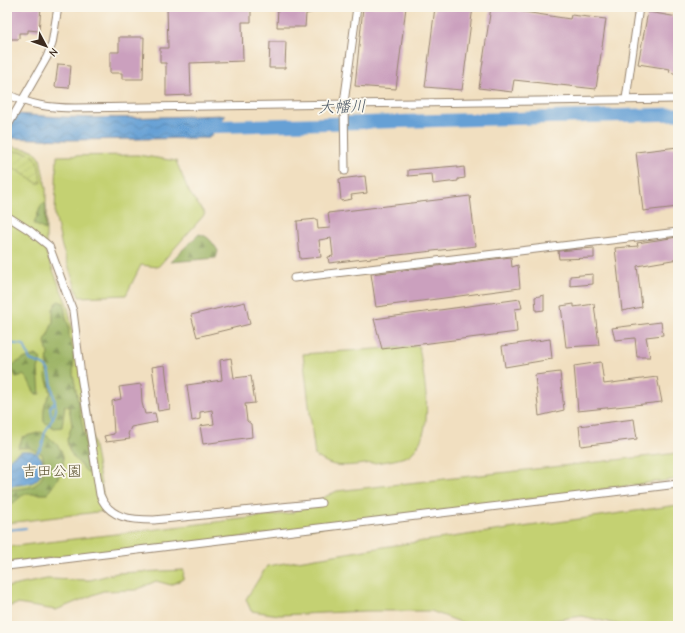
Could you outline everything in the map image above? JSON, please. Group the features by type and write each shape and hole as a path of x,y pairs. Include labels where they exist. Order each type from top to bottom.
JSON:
{"street":[{"path":"7,127 47,57 52,44 58,7"},
{"path":"345,171 344,103 356,7"},
{"path":"626,99 639,7"},
{"path":"7,94 22,101 49,108 678,99"},
{"path":"7,216 29,230 49,246 73,311 81,376 100,495 104,504 116,515 130,520 154,520 321,503"},
{"path":"294,278 678,232"},
{"path":"7,566 678,484"}],"green space":[{"name":"吉田公園","path":"7,146 33,150 40,158 46,188 46,253 68,307 106,511 7,523"},
{"path":"7,151 24,152 34,156 37,160 41,183 37,183 17,170 7,168"},
{"path":"138,155 176,161 189,192 205,214 158,267 141,265 126,295 79,297 62,247 55,215 57,156"},
{"path":"44,203 46,206 45,230 34,224 41,205"},
{"path":"199,234 208,238 214,245 218,251 216,258 170,262"},
{"path":"58,301 64,303 69,327 69,337 74,353 73,374 90,466 89,474 74,458 69,450 67,440 72,425 69,407 65,405 62,427 54,428 44,422 44,407 51,393 46,377 48,354 45,342 53,322 53,309"},
{"path":"419,346 425,387 426,417 420,443 412,453 400,459 344,466 330,464 315,456 303,354"},
{"path":"36,355 41,359 38,369 40,394 36,394 28,380 23,375 16,377 11,366 23,359"},
{"path":"41,432 58,446 62,453 64,460 59,476 47,494 24,494 7,508 7,490 33,486 37,484 44,472 42,454 30,448 18,448 23,437"},
{"path":"678,453 678,479 238,538 7,563 7,547 291,513 337,491"},
{"path":"678,505 678,626 624,626 582,616 515,626 471,626 431,611 365,611 280,615 251,611 246,599 267,566 396,545"},
{"path":"184,570 183,579 171,585 156,581 136,590 103,591 56,610 17,604 7,607 7,587 47,579 90,580 117,573"}],"water":[{"path":"7,113 89,118 226,115 209,138 68,140 7,138"},
{"path":"21,451 33,452 42,459 42,469 40,475 37,480 28,484 7,487 6,470 8,462"}],"building":[{"path":"7,7 41,7 39,31 28,30 28,33 19,33 19,39 7,39"},
{"path":"167,7 251,7 251,22 242,22 243,61 190,63 191,95 166,96 166,63 160,63 160,48 168,48"},
{"path":"278,7 326,7 326,9 306,14 305,27 277,27"},
{"path":"363,7 406,7 396,89 355,86"},
{"path":"435,7 473,7 462,90 425,87"},
{"path":"491,7 570,19 571,15 606,19 596,89 514,80 512,92 479,88"},
{"path":"648,12 678,17 678,74 669,72 670,69 638,64"},
{"path":"119,37 144,37 143,79 122,79 122,73 110,73 110,52 119,52"},
{"path":"270,42 286,42 285,68 269,68"},
{"path":"58,64 71,65 69,88 55,87"},
{"path":"678,147 678,207 643,211 636,152"},
{"path":"457,166 457,168 464,167 465,178 458,179 458,181 433,184 432,174 408,176 408,170"},
{"path":"365,176 367,193 351,195 352,199 341,201 339,179"},
{"path":"470,196 476,246 329,263 328,257 333,256 331,238 319,240 321,257 300,259 297,221 317,219 318,229 330,228 328,213"},
{"path":"678,237 678,259 637,266 642,307 622,311 615,248 638,246 637,243"},
{"path":"594,248 594,258 559,259 558,251"},
{"path":"511,257 512,267 518,265 520,288 376,307 371,274"},
{"path":"593,274 593,284 570,286 570,276"},
{"path":"544,295 544,310 536,311 535,297"},
{"path":"520,299 522,308 515,309 517,332 382,349 374,319"},
{"path":"245,302 250,324 197,337 191,315"},
{"path":"574,304 574,307 594,304 599,345 566,347 561,306"},
{"path":"661,322 663,335 646,337 650,357 637,357 635,338 615,340 612,328"},
{"path":"550,339 552,359 505,367 502,346"},
{"path":"231,358 234,378 251,376 255,403 245,404 247,421 251,424 252,437 203,444 200,426 214,424 212,410 200,412 200,419 192,421 187,385 222,380 220,360"},
{"path":"601,362 604,384 657,377 662,402 578,411 574,366"},
{"path":"165,365 170,409 158,411 152,367"},
{"path":"560,372 564,410 539,416 535,375"},
{"path":"141,384 142,403 145,414 155,413 157,422 131,427 128,434 130,439 106,442 104,436 114,434 112,401 121,399 119,387"},
{"path":"634,419 637,439 581,446 579,426"}],"waterway":[{"name":"大幡川","path":"200,127 678,114"},
{"path":"7,343 24,345 30,360 47,368 50,374 56,409 54,416 45,432 42,446 37,453"},
{"path":"53,418 50,407 55,402"},
{"path":"7,530 26,528"}]}
